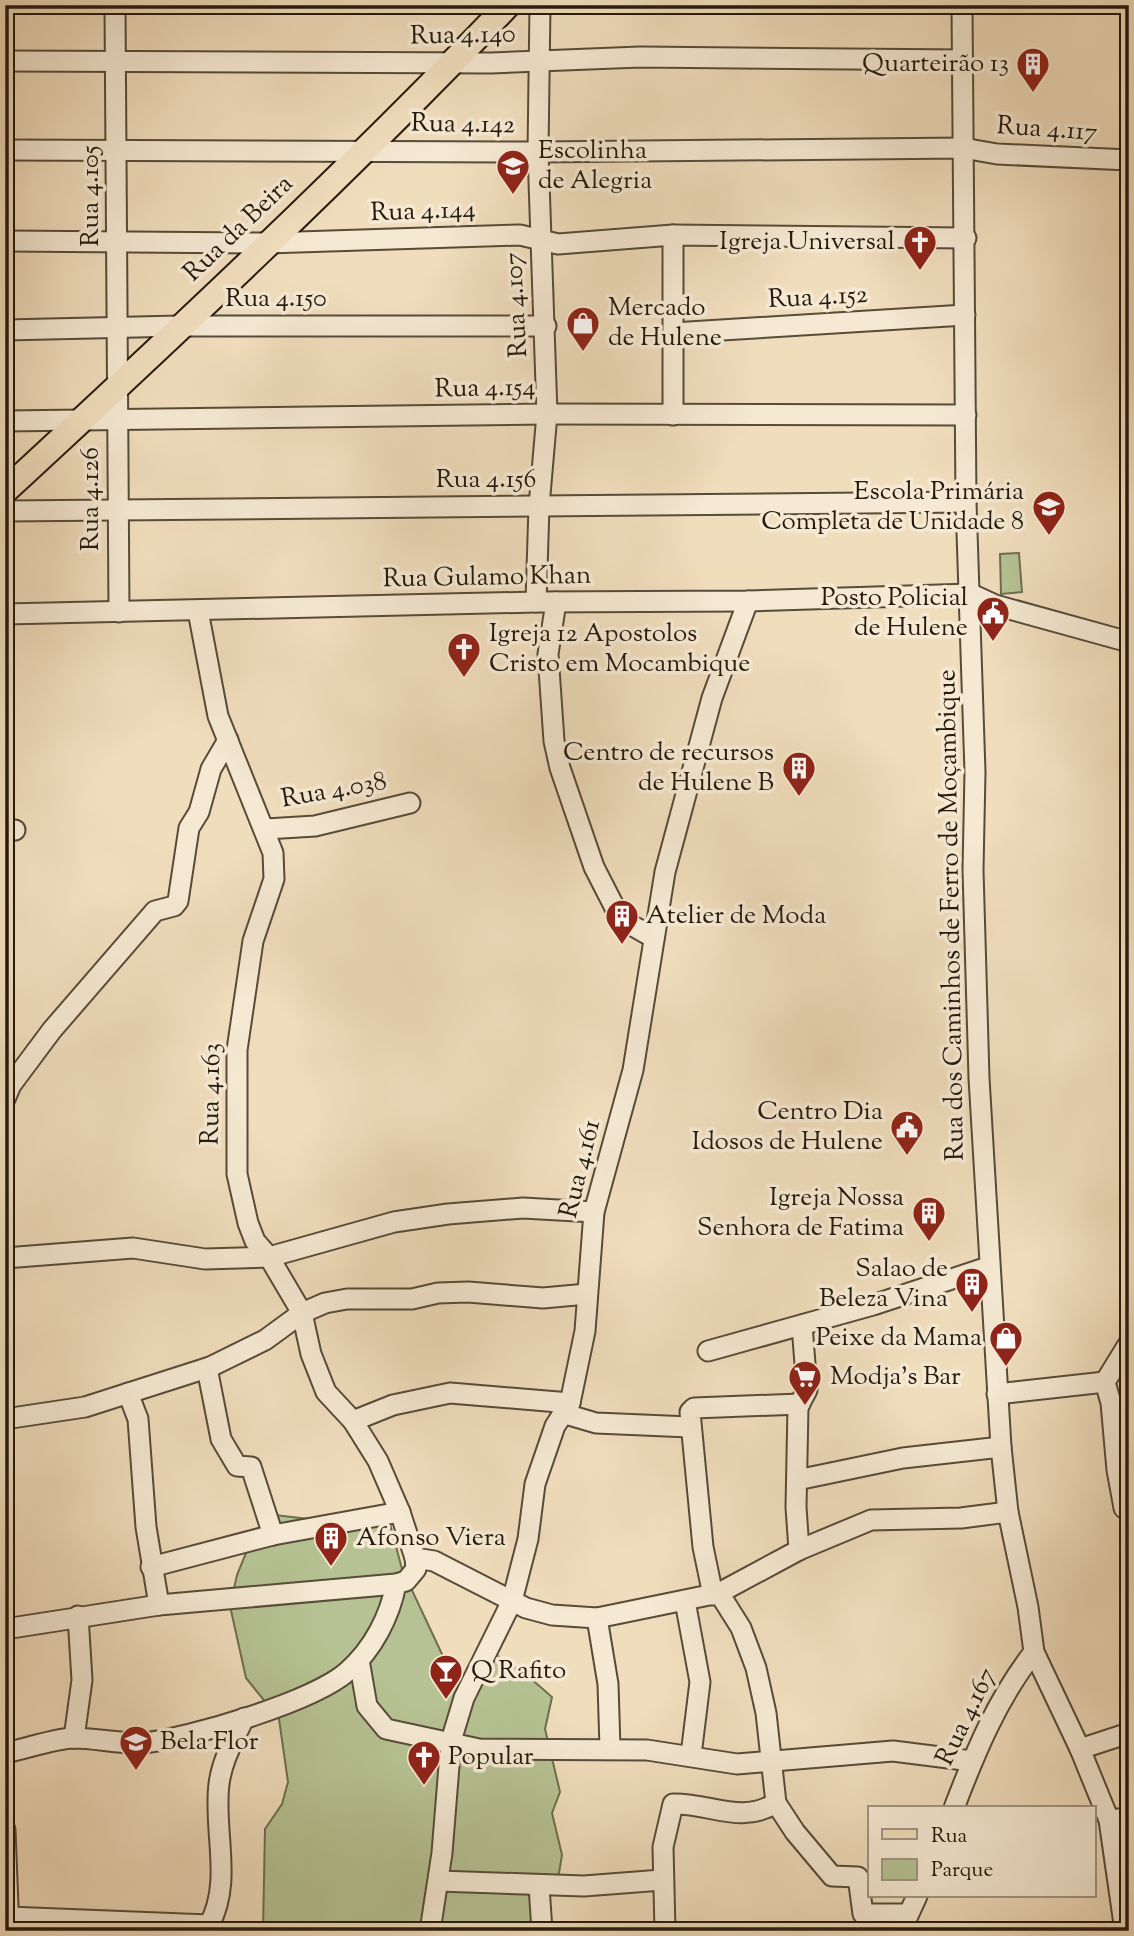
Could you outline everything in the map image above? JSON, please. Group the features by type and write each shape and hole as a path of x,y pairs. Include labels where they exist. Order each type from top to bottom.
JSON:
{"main road":[{"name":"Rua da Beira","path":"5,491 365,150 454,63 508,5"}],"street":[{"name":"Rua 4.105","path":"115,5 117,386"},
{"name":"Rua 4.107","path":"540,5 538,152 547,414 539,506 554,741 560,768 594,867 615,910 626,922 654,938"},
{"name":"Rua dos Caminhos de Ferro de Moçambique","path":"962,5 966,238 966,502 975,772 973,882 988,1267 1000,1447 1008,1512 1028,1607 1034,1652 1080,1749 1119,1819 1125,1931"},
{"name":"Rua 4.140","path":"5,61 454,63 640,57 963,60"},
{"name":"Rua 4.142","path":"5,150 538,152 963,148"},
{"name":"Rua 4.117","path":"963,148 997,154 1129,160"},
{"name":"Rua 4.144","path":"5,241 267,243 520,235 558,244 673,235 966,238"},
{"path":"673,235 673,415"},
{"name":"Rua 4.152","path":"673,333 965,315"},
{"name":"Rua 4.150","path":"5,330 180,326 546,326"},
{"name":"Rua 4.126","path":"117,386 119,612"},
{"name":"Rua 4.154","path":"5,421 547,414 966,415"},
{"name":"Rua 4.156","path":"5,511 966,502"},
{"path":"971,594 995,605 1129,642"},
{"name":"Rua Gulamo Khan","path":"5,614 546,602 748,601 971,594"},
{"name":"Rua 4.161","path":"430,1931 439,1881 451,1741 464,1698 512,1601 528,1539 535,1484 566,1408 585,1331 594,1212 633,1070 665,872 700,741 748,601"},
{"name":"Rua 4.163","path":"198,611 218,716 266,829 273,853 274,879 253,941 237,1049 237,1174 248,1223 255,1241 269,1257 302,1313 311,1354 326,1392 353,1421 378,1461 400,1512 415,1558"},
{"path":"5,1099 11,1085 51,1030 155,911 174,906 178,901 189,828 200,812 211,769 228,740"},
{"name":"Rua 4.038","path":"266,829 316,826 410,803"},
{"path":"5,1258 133,1248 205,1259 269,1257 394,1223 448,1214 523,1208 594,1212"},
{"path":"708,1351 897,1298 988,1267"},
{"path":"5,1419 85,1407 208,1368 265,1340 302,1313 325,1303 347,1299 412,1299 438,1293 468,1292 542,1298 587,1294"},
{"path":"799,1550 797,1480 800,1404 807,1390 802,1325"},
{"path":"1129,1343 1105,1382 1113,1411 1124,1508 1129,1511"},
{"path":"208,1368 221,1439 237,1466 251,1467 273,1535"},
{"path":"997,1394 1105,1382"},
{"path":"128,1393 138,1419 150,1567 159,1605"},
{"path":"353,1421 393,1405 450,1394 566,1408 596,1423 690,1427"},
{"path":"800,1404 694,1408 690,1412 703,1547 716,1594 741,1628 756,1668 766,1713 769,1763 776,1802 795,1832 832,1876 858,1877 863,1914 905,1923 916,1898"},
{"path":"797,1480 903,1458 1000,1447"},
{"path":"150,1567 273,1535 400,1512"},
{"path":"5,1629 159,1605 396,1584 412,1576 415,1558 434,1560 512,1601 552,1615 597,1618 716,1594 799,1550 871,1520 961,1518 1008,1512"},
{"path":"5,1753 74,1738 142,1743 244,1718 324,1687 359,1660 387,1620 396,1584"},
{"path":"685,1601 700,1682 691,1755"},
{"path":"74,1738 82,1680 78,1616"},
{"path":"597,1618 608,1685 610,1748"},
{"name":"Rua 4.167","path":"955,1806 972,1761 1011,1681 1034,1652"},
{"path":"359,1660 367,1706 386,1729 488,1750 610,1748 691,1755 737,1764 893,1751 972,1761"},
{"path":"5,1830 8,1925 206,1926 211,1922 217,1908 220,1878 220,1777 244,1718"},
{"path":"1080,1749 1129,1733"},
{"path":"664,1931 663,1847 673,1804 737,1815 764,1810 776,1802"},
{"path":"439,1881 539,1886 620,1885 662,1880"},
{"path":"539,1886 542,1931"}],"green space":[{"path":"1019,553 1022,592 1001,594 1000,554"},
{"path":"275,1515 343,1523 389,1520 402,1569 449,1669 476,1690 493,1653 529,1677 552,1697 545,1729 560,1792 552,1813 562,1855 559,1873 548,1887 528,1931 263,1931 265,1829 282,1804 288,1782 279,1719 246,1678 230,1606 237,1575 250,1543"}],"place":[{"name":"Quarteirão 13","path":"1033,94"},
{"name":"Escolinha de Alegria","path":"513,196"},
{"name":"Igreja Universal","path":"920,272"},
{"name":"Mercado de Hulene","path":"583,353"},
{"name":"Escola Primária Completa de Unidade 8","path":"1049,537"},
{"name":"Posto Policial de Hulene","path":"993,643"},
{"name":"Igreja 12 Apostolos Cristo em Mocambique","path":"464,679"},
{"name":"Centro de recursos de Hulene B","path":"799,798"},
{"name":"Atelier de Moda","path":"622,946"},
{"name":"Centro Dia Idosos de Hulene","path":"907,1157"},
{"name":"Igreja Nossa Senhora de Fatima","path":"929,1243"},
{"name":"Salao de Beleza Vina","path":"972,1314"},
{"name":"Peixe da Mama","path":"1006,1368"},
{"name":"Modja's Bar","path":"805,1407"},
{"name":"Afonso Viera","path":"331,1568"},
{"name":"Q Rafito","path":"446,1701"},
{"name":"Bela Flor","path":"136,1772"},
{"name":"Popular","path":"424,1787"}]}
